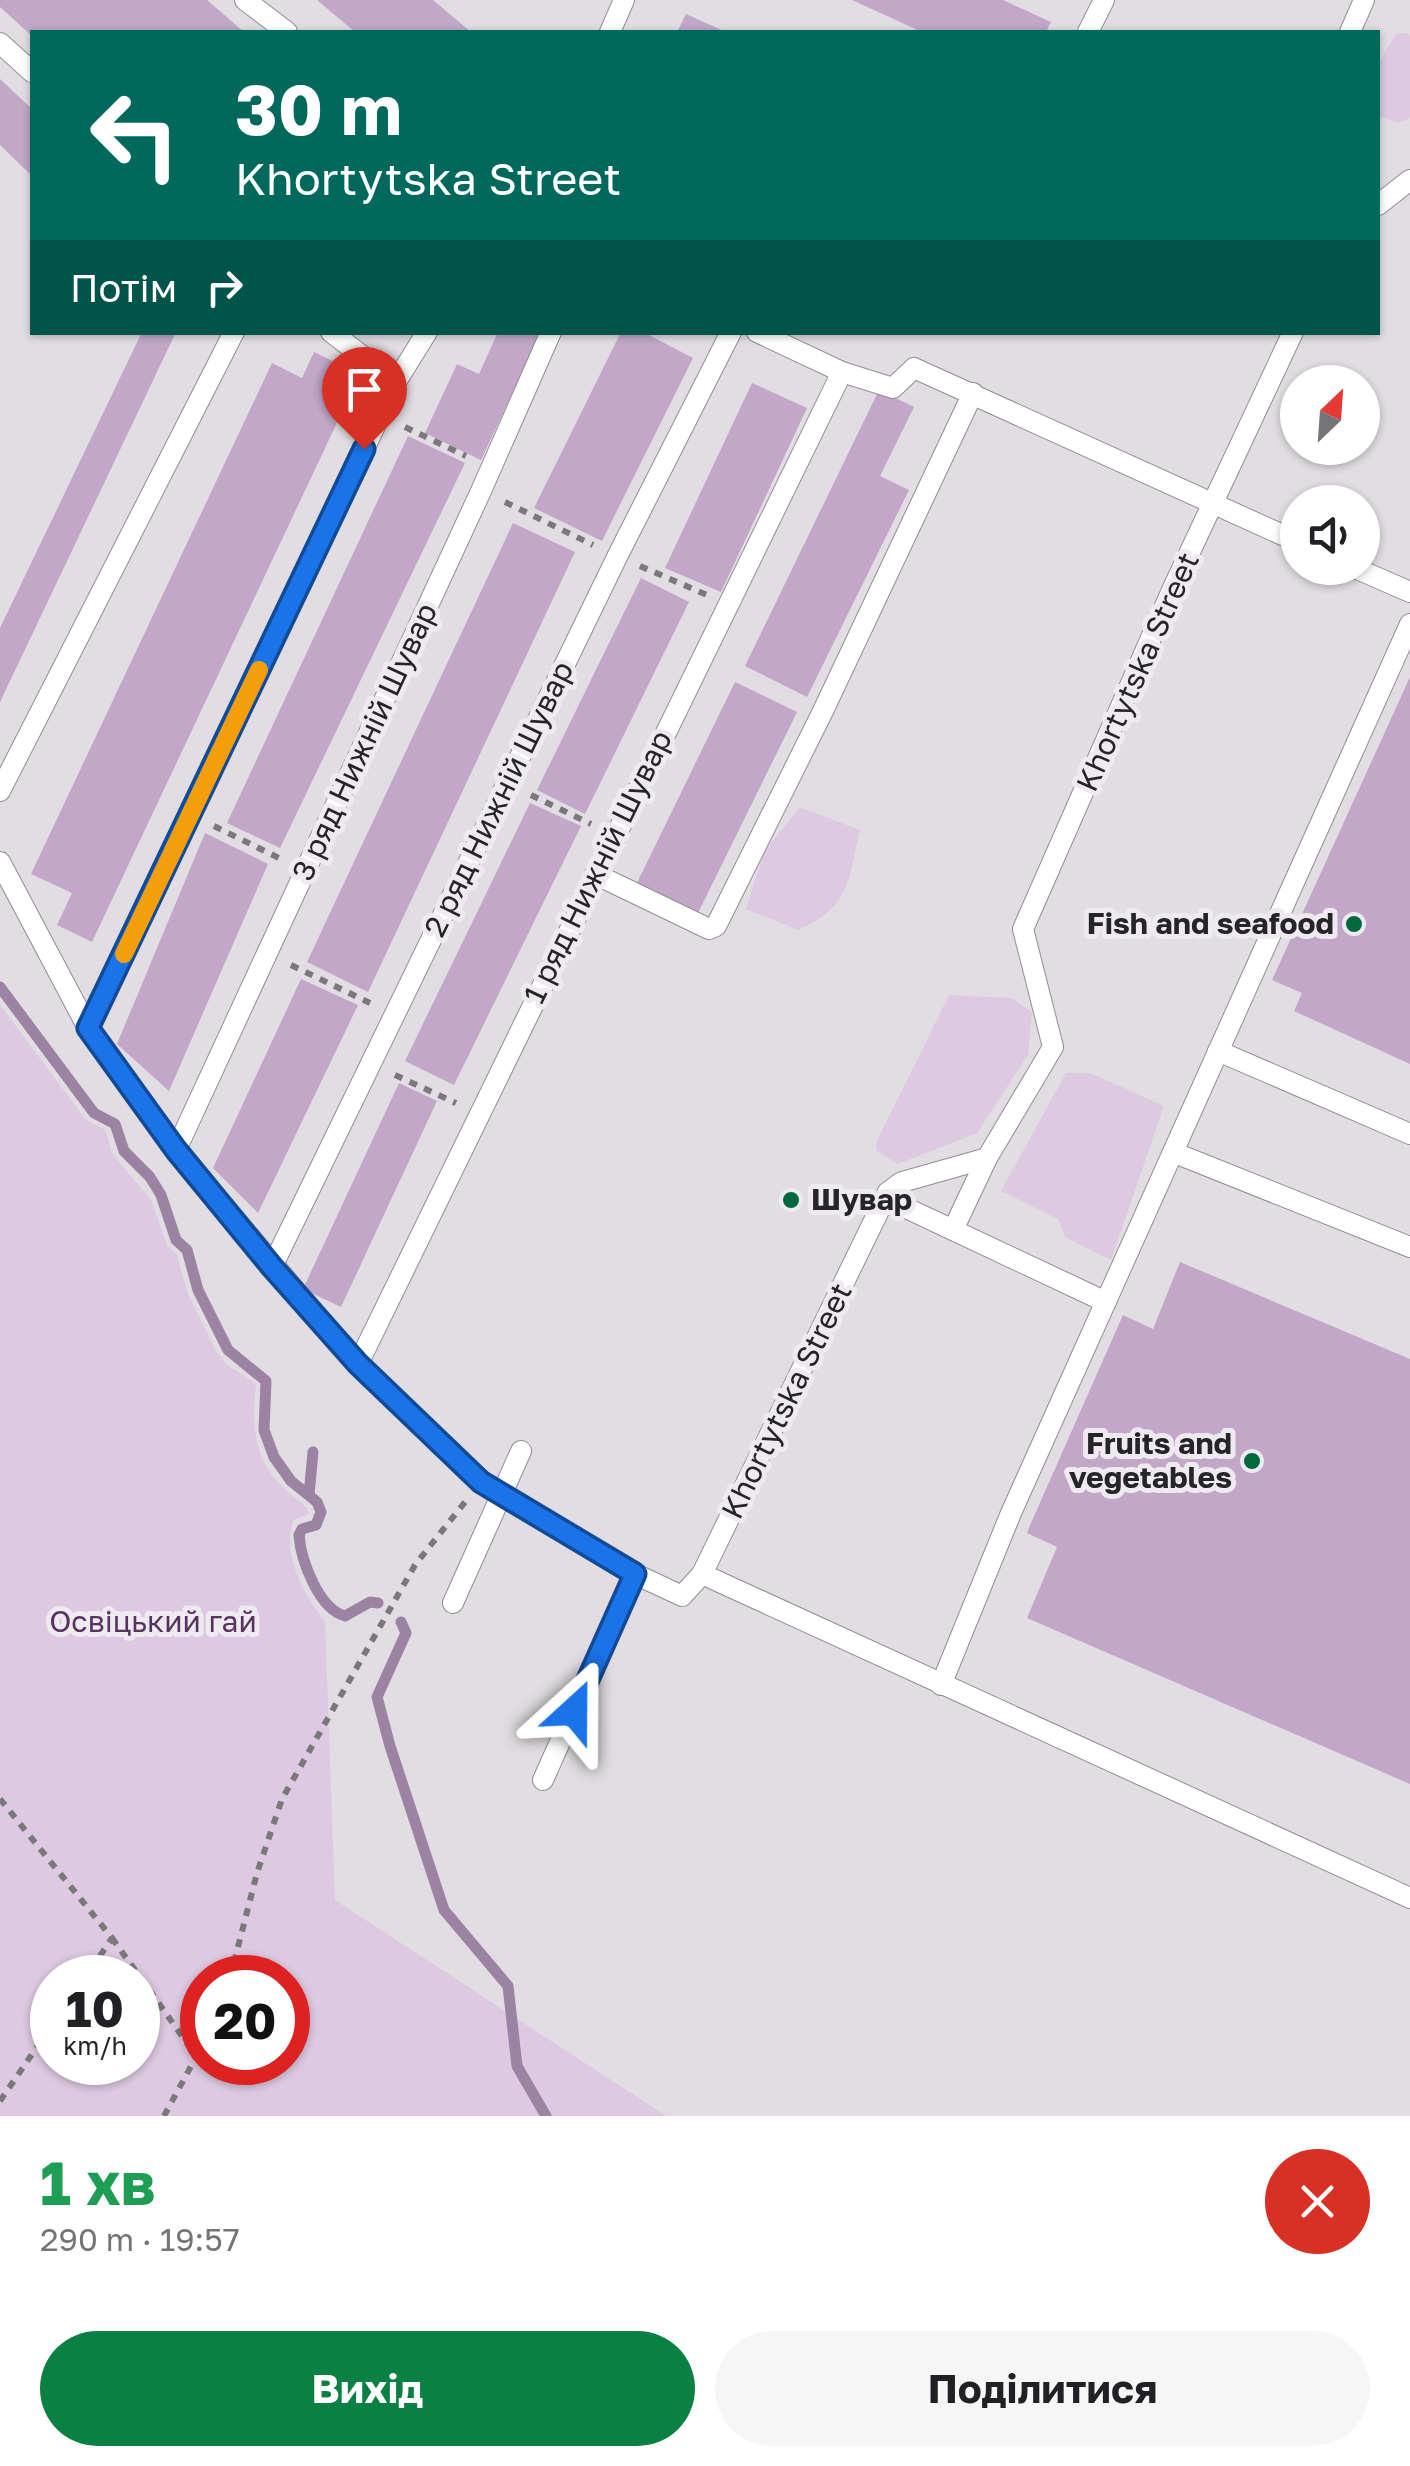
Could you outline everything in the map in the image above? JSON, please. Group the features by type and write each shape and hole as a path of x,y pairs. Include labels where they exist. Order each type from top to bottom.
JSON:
{"lane":[{"path":"245,0 284,30"},
{"path":"611,30 624,0"},
{"path":"1089,30 1104,0"},
{"path":"1351,30 1364,0"},
{"path":"0,43 30,70"},
{"path":"1380,204 1410,180"},
{"path":"0,791 232,335"},
{"path":"335,335 396,382"},
{"path":"88,1028 396,382 425,335"},
{"name":"3 ряд Нижній Шувар","path":"176,1150 482,491 549,335"},
{"name":"2 ряд Нижній Шувар","path":"272,1267 730,335"},
{"path":"763,335 842,372 893,388 914,368 1280,534"},
{"name":"Khortytska Street","path":"953,1230 988,1158 1053,1047 1023,928 1293,335"},
{"name":"1 ряд Нижній Шувар","path":"358,1364 842,372"},
{"path":"595,874 709,928 716,926 823,711 973,393"},
{"path":"1380,579 1410,592"},
{"path":"941,1684 1012,1513 1410,624"},
{"path":"0,862 88,1028 176,1150 358,1364 481,1482 635,1574 682,1596 702,1574 1410,1898"},
{"path":"1218,1052 1410,1134"},
{"path":"1175,1153 1410,1247"},
{"path":"988,1158 902,1182 885,1198 1106,1302"},
{"name":"Khortytska Street","path":"702,1574 885,1198"},
{"path":"453,1603 520,1451"},
{"path":"543,1780 635,1574"}],"path":[{"path":"380,416 476,460 482,491"},
{"path":"507,784 614,835"},
{"path":"190,814 306,872"},
{"path":"267,954 394,1015"},
{"path":"371,1064 479,1114"},
{"path":"236,1955 257,1873 282,1799 415,1565 481,1482"},
{"path":"0,1799 112,1938 180,2033"},
{"path":"101,1955 112,1938"},
{"path":"0,2100 30,2057"},
{"path":"164,2116 181,2085"}],"green space":[{"path":"1396,34 1410,36 1410,118 1398,123 1380,117 1380,61"},
{"path":"800,807 860,830 849,878 838,901 828,912 798,930 746,909 764,852"},
{"path":"949,995 1011,998 1032,1012 1028,1055 977,1133 898,1164 877,1151 876,1143"},
{"name":"Освіцький гай","path":"0,1005 86,1120 106,1130 111,1152 151,1200 167,1245 177,1255 188,1294 216,1351 226,1364 256,1384 256,1438 265,1463 310,1513 294,1520 290,1546 297,1574 325,1622 335,1900 666,2116 0,2116"},
{"path":"1066,1073 1090,1073 1164,1106 1111,1260 1065,1237 1058,1219 1001,1191"}],"building":[{"path":"0,0 207,0 242,30 30,30 30,34 0,7"},
{"path":"317,0 433,0 469,30 353,30"},
{"path":"852,0 1003,0 1051,22 1047,30 918,30"},
{"path":"686,14 722,30 678,30"},
{"path":"0,79 30,107 30,174 0,145"},
{"path":"141,335 175,335 0,702 0,628"},
{"path":"497,335 540,335 481,460 425,433 457,364 479,374"},
{"path":"620,335 649,335 693,358 602,541 534,508"},
{"path":"314,352 360,374 92,942 57,925 72,893 31,874 272,363 302,378"},
{"path":"752,383 807,408 721,592 665,568"},
{"path":"879,390 914,407 880,476 909,490 807,697 745,666"},
{"path":"408,436 465,463 280,848 227,823"},
{"path":"513,523 575,552 368,992 307,962"},
{"path":"641,578 689,602 585,814 537,790"},
{"name":"Fish and seafood","path":"1410,677 1410,1064 1294,1011 1302,993 1272,980"},
{"path":"735,682 797,712 696,917 635,887"},
{"path":"530,803 581,826 454,1085 405,1061"},
{"path":"205,833 268,864 169,1091 117,1044"},
{"path":"301,979 358,1005 258,1213 213,1168"},
{"path":"399,1083 437,1101 341,1307 303,1289"},
{"name":"Fruits and vegetables","path":"1180,1262 1410,1359 1410,1784 1027,1618 1057,1547 1027,1533 1031,1523 1123,1315 1153,1329"}],"waterway":[{"path":"0,987 94,1113 115,1124 124,1151 150,1177 161,1195 176,1240 187,1250 198,1290 228,1350 266,1381 264,1430 274,1457 291,1481 317,1502 321,1512 316,1525 302,1529 299,1535 303,1558 320,1594 345,1616 370,1602 378,1603"},
{"path":"309,1495 313,1452"},
{"path":"401,1622 406,1633 377,1697 390,1746 444,1910 508,1986 517,2066 546,2116"}],"slow traffic":[{"path":"124,954 259,670"}],"place":[{"name":"Fish and seafood","path":"1354,924"},
{"name":"Шувар","path":"791,1200"},
{"name":"Fruits and vegetables","path":"1252,1461"}],"route":[{"path":"364,449 88,1028 176,1150 358,1364 481,1482 635,1574 574,1711"}]}
